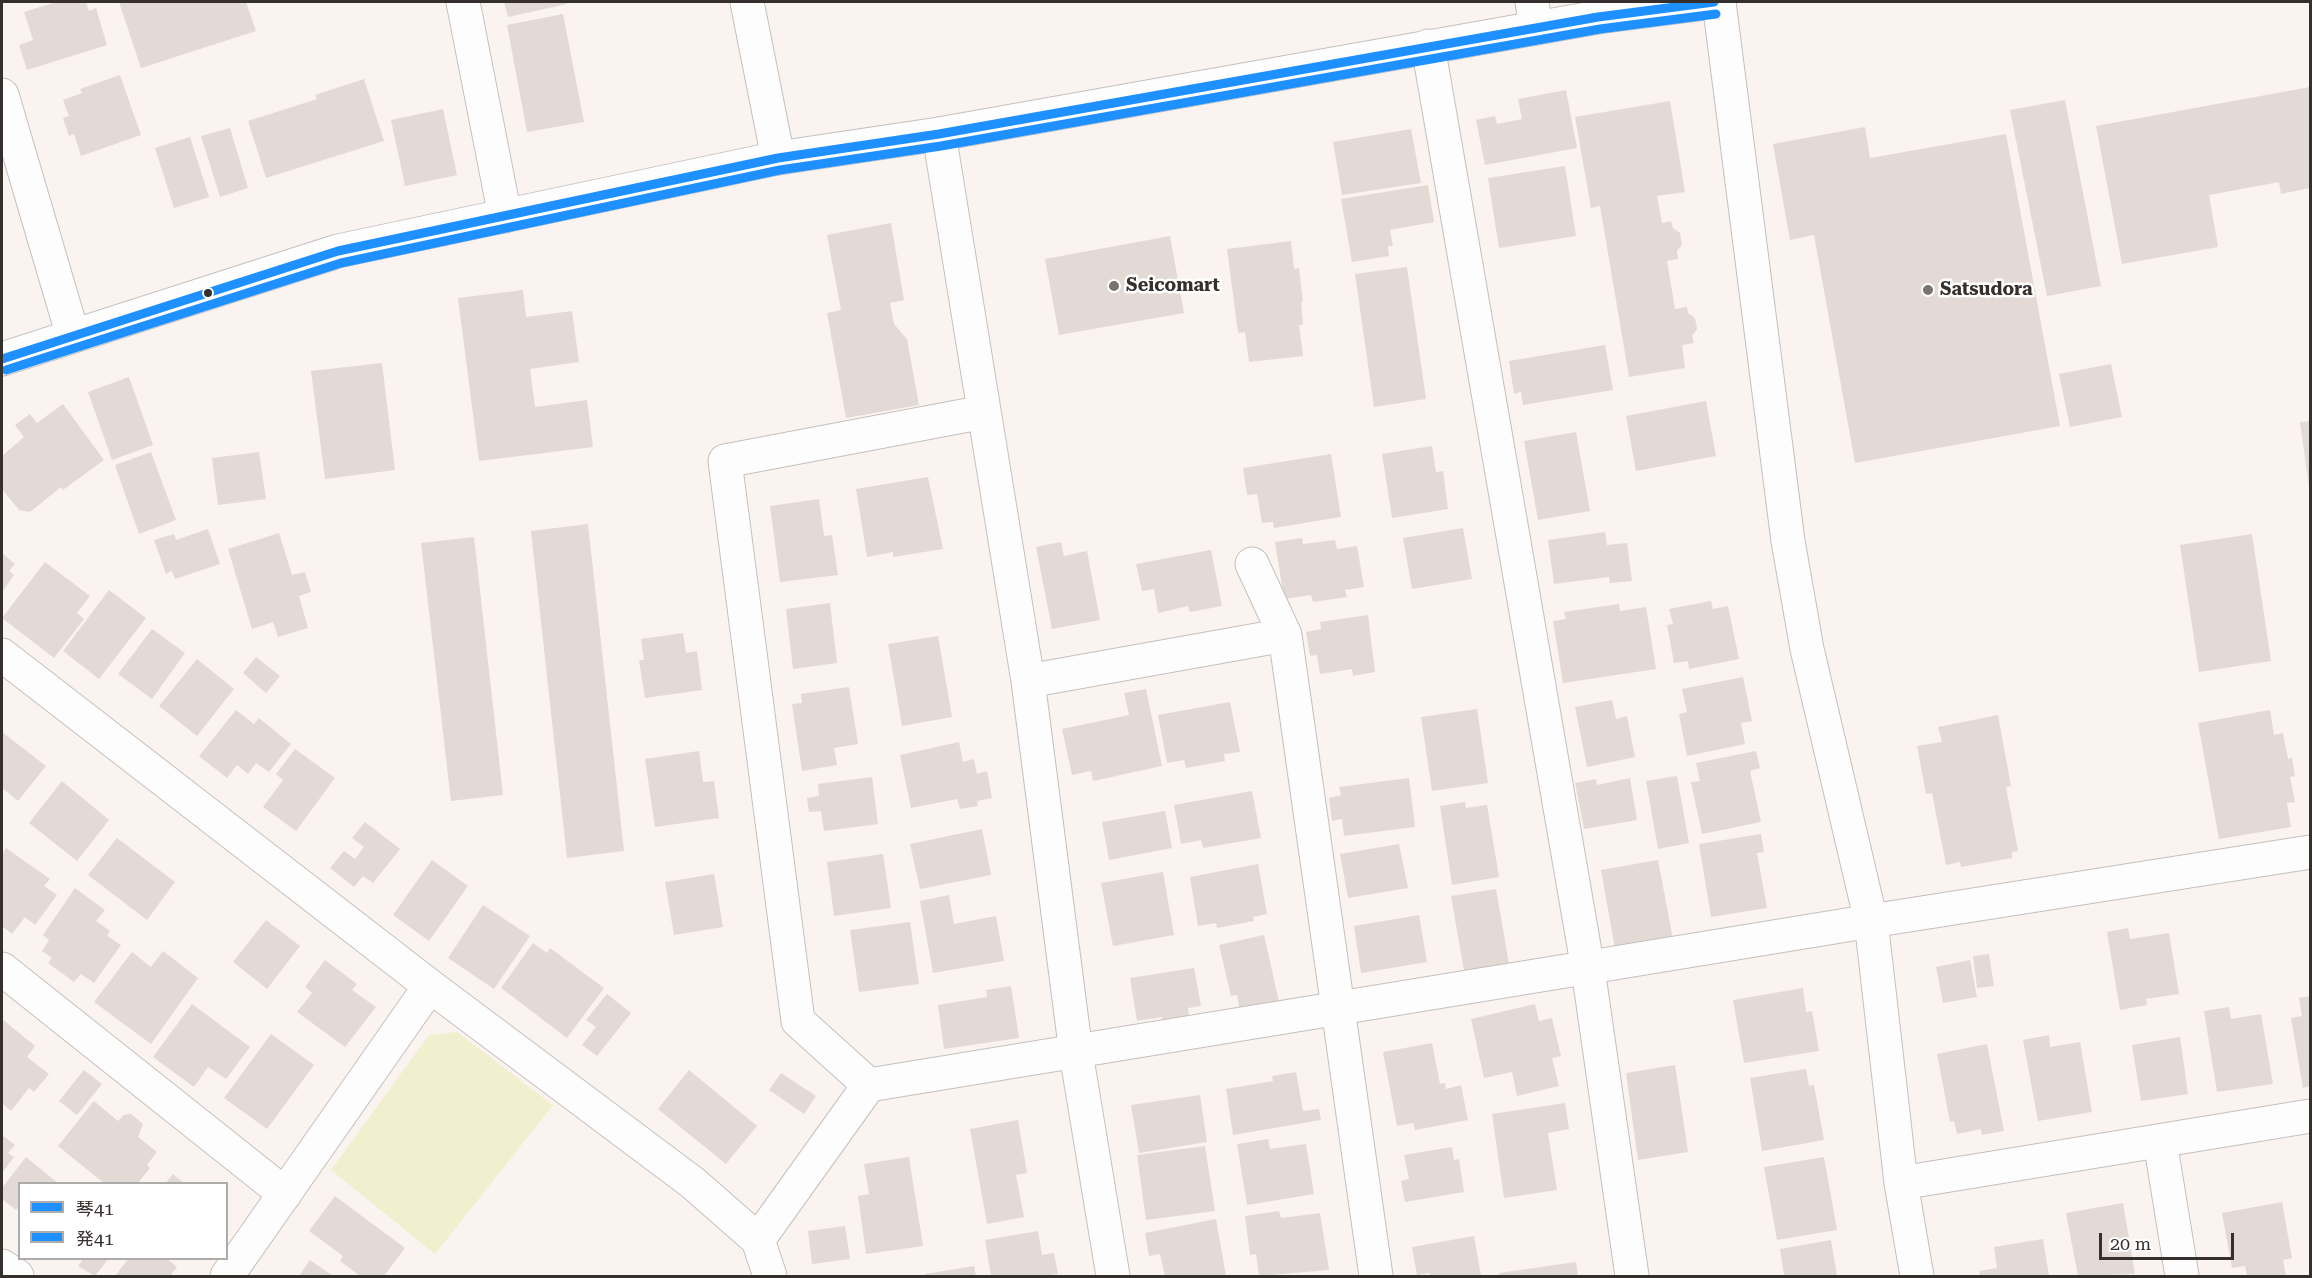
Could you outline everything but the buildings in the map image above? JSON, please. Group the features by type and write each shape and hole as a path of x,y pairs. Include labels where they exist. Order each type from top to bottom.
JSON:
{"street":[{"path":"463,2 505,216"},
{"path":"747,2 778,158"},
{"path":"2,359 338,251 778,158 939,134 1428,46 1534,15 1716,2 1792,563 1807,650 1871,921 1901,1183 1917,1276"},
{"path":"1428,46 1588,969 1632,1276"},
{"path":"2,94 73,336"},
{"path":"939,134 1028,681 1076,1053 1113,1276"},
{"path":"869,1085 798,1021 725,461 984,412"},
{"path":"1252,564 1285,635 1376,1276"},
{"path":"1028,681 1285,635"},
{"path":"2,656 430,986 693,1183 758,1240 770,1276"},
{"path":"758,1240 869,1085 1076,1053 1871,921 2310,852"},
{"path":"2,969 285,1194"},
{"path":"227,1276 430,986"},
{"path":"1901,1183 2310,1116"},
{"path":"2160,1141 2182,1276"},
{"path":"2,1266 16,1276"}],"shaded area":[{"path":"457,1032 553,1105 435,1254 331,1170 429,1035"}],"transit line":[{"name":"琴41","path":"2,359 338,251 778,158 939,134 1598,17 1714,2"},
{"name":"発41","path":"6,370 341,263 780,170 941,146 1600,29 1716,14"}],"place":[{"name":"Seicomart","path":"1114,286"},
{"name":"Satsudora","path":"1928,290"}]}
